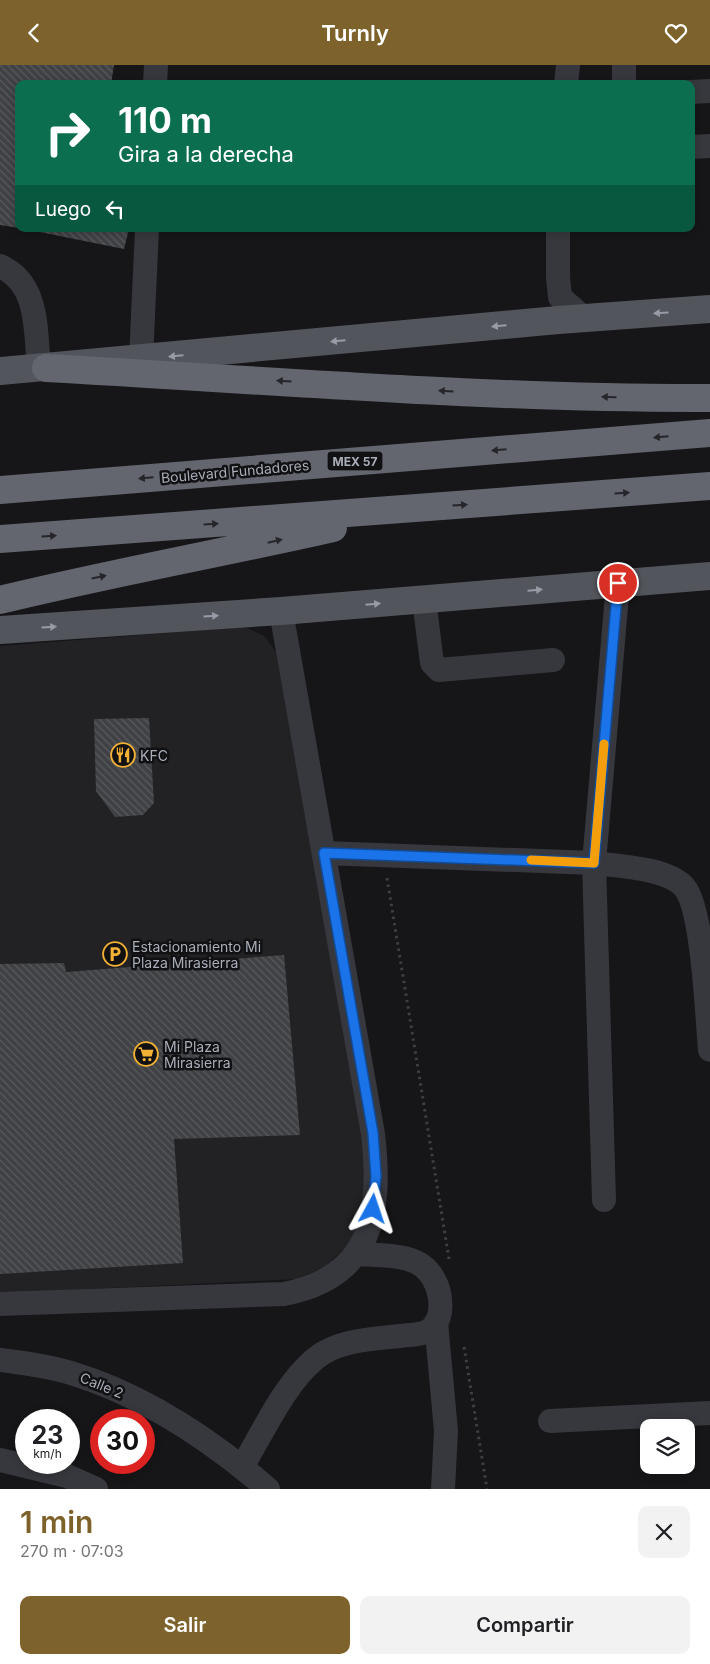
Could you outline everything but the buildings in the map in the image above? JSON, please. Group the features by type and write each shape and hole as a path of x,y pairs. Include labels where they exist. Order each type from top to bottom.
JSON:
{"highway":[{"path":"43,368 482,393 636,398 710,398"},
{"name":"Boulevard Fundadores","path":"0,489 710,433"},
{"path":"0,539 710,486"},
{"path":"0,600 426,508"}],"main road":[{"path":"0,371 584,318 710,309"},
{"path":"0,630 281,611 710,576"}],"street":[{"path":"156,65 156,80"},
{"path":"566,80 568,65"},
{"path":"624,65 624,80"},
{"path":"695,92 710,91"},
{"path":"695,147 710,147"},
{"path":"141,359 147,232"},
{"path":"558,232 560,297 584,318"},
{"path":"0,266 20,279 34,305 43,368"},
{"path":"604,1200 594,863 618,583"},
{"path":"424,600 432,663 439,670 553,660"},
{"path":"0,1304 284,1294 302,1290 332,1278 358,1254 368,1231 373,1209 375,1154 281,611"},
{"path":"324,853 594,863 658,873 671,878 685,888 692,904 702,962 710,1050"},
{"path":"358,1254 404,1258 416,1261 432,1275 441,1299 436,1322 446,1431 443,1489"},
{"path":"242,1467 290,1387 318,1356 338,1346 427,1332 436,1322"},
{"name":"Calle 2","path":"0,1360 70,1373 108,1386 179,1424 242,1467 268,1489"},
{"path":"550,1421 710,1413"},
{"path":"0,1460 68,1483 96,1489"}],"path":[{"path":"384,855 450,1265"},
{"path":"463,1343 487,1489"}],"shaded area":[{"name":"Mi Plaza Mirasierra","path":"245,627 264,636 276,652 325,912 368,1175 364,1209 354,1239 326,1266 298,1279 0,1293 0,646"}],"slow traffic":[{"path":"531,860 594,863 604,744"}],"place":[{"name":"KFC","path":"123,755"},
{"name":"Estacionamiento Mi Plaza Mirasierra","path":"115,954"},
{"name":"Mi Plaza Mirasierra","path":"146,1054"}],"route":[{"path":"373,1209 376,1176 373,1133 324,853 594,863 618,583"}]}
